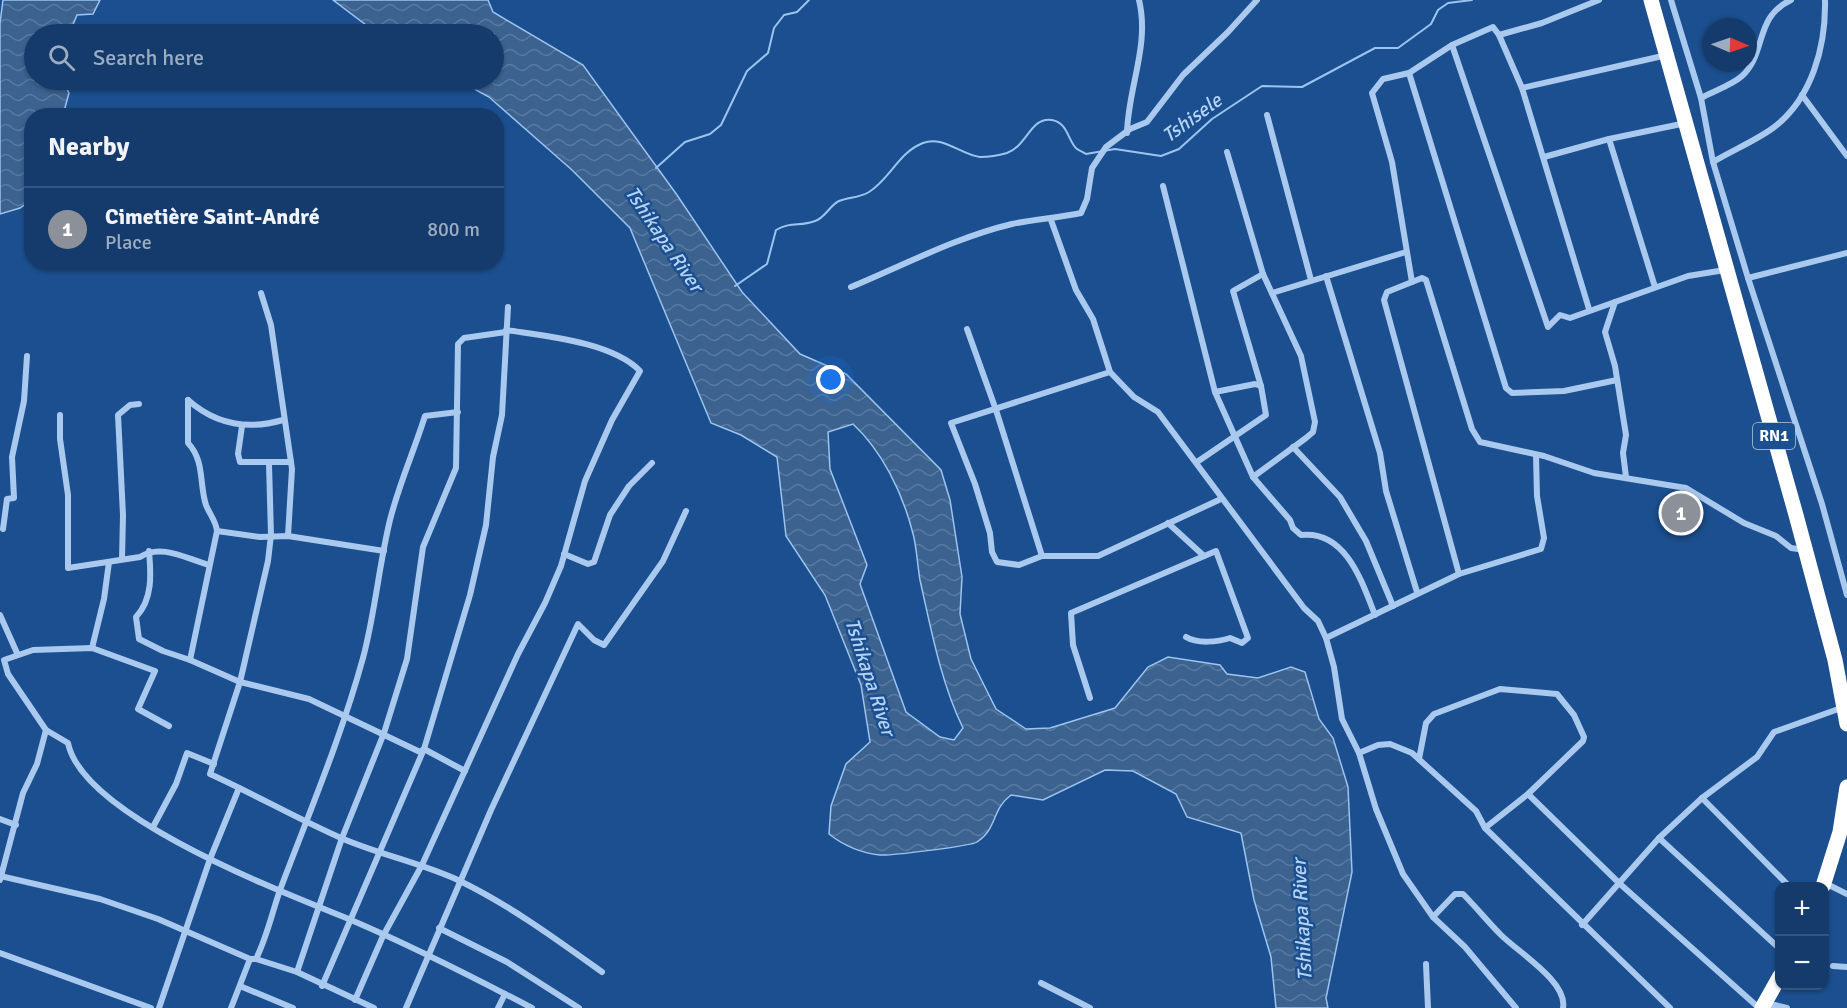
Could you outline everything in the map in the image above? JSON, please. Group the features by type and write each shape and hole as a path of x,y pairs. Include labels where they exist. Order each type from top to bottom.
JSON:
{"highway":[{"name":"RN1","path":"1651,0 1729,270 1835,660 1847,724"},
{"path":"1825,882 1840,832 1847,787"},
{"path":"1763,1008 1775,984"}],"street":[{"path":"1127,133 1128,102 1140,57 1142,27 1139,0"},
{"path":"851,287 983,232 1014,223 1051,220 1083,210 1089,177 1106,147 1147,122 1182,75 1257,0"},
{"path":"1499,35 1542,23 1599,0"},
{"path":"1671,0 1701,99 1713,162 1748,278 1822,504 1847,595"},
{"path":"1701,99 1742,77 1751,64 1775,3 1791,0"},
{"path":"1713,162 1774,127 1793,109 1813,75 1821,41 1826,0"},
{"path":"1412,282 1392,162 1372,93 1383,79 1409,73 1452,45 1493,27 1499,35 1522,88 1589,309"},
{"path":"1452,45 1548,327 1560,315 1570,318 1589,309 1694,274 1729,270"},
{"path":"1522,88 1667,54"},
{"path":"1409,73 1506,388 1512,393 1564,391 1617,380"},
{"path":"1802,95 1847,156"},
{"path":"1267,115 1311,280"},
{"path":"1544,157 1687,123"},
{"path":"1609,140 1655,287"},
{"path":"1227,152 1263,274 1301,356 1315,422 1312,432 1253,477"},
{"path":"1163,186 1215,392 1233,437 1253,477 1290,520 1293,528 1301,535 1314,534 1349,557 1357,569 1375,615"},
{"path":"1051,220 1076,290 1093,319 1110,372 1134,397 1158,412 1304,608 1318,621 1326,638 1334,667 1342,718 1359,753 1376,809 1403,874 1433,917 1465,947 1516,1008"},
{"path":"1272,293 1406,252"},
{"path":"1748,278 1847,253"},
{"path":"1197,462 1266,415 1261,386 1233,291 1263,274"},
{"path":"1326,276 1380,453 1386,490 1417,592"},
{"path":"1459,574 1384,300 1387,292 1422,278 1426,280 1475,437 1480,442 1536,455 1594,473 1626,477 1647,484 1686,488 1744,523 1776,536 1791,548 1805,550"},
{"path":"261,293 271,325 283,420 291,462 292,483 288,536"},
{"path":"1615,302 1605,332 1617,380 1626,435 1623,453 1626,477"},
{"path":"322,986 352,921 424,749 470,595 486,525 504,394 508,307"},
{"path":"967,329 996,410 1042,556"},
{"path":"297,972 342,838 384,733 407,660 423,547 456,468 459,341 486,333 506,331 595,348 622,357 640,371 612,420 585,481 564,554 546,603 518,654 422,865 383,936 355,1000"},
{"path":"3,529 7,499 14,498 12,457 24,401 27,356"},
{"path":"1110,372 953,422 951,426 975,484 990,533 992,552 997,562 1019,565 1042,556 1098,556 1221,499"},
{"path":"1215,392 1256,384 1261,386"},
{"path":"190,660 217,531 216,522 205,501 197,452 188,443 188,400 209,416 242,426 283,420"},
{"path":"122,559 123,515 118,415 129,405 139,404"},
{"path":"231,1008 253,959 266,938 280,892 308,823 345,716 363,658 384,550 402,479 425,416 458,412"},
{"path":"60,416 60,439 68,495 69,568 140,557 149,551 161,550 209,565"},
{"path":"242,426 238,454 240,462 269,464 291,462"},
{"path":"1293,447 1340,497 1366,541 1393,606"},
{"path":"1326,638 1417,592 1459,574 1541,549 1544,537 1537,496 1536,455"},
{"path":"564,554 588,564 594,562 610,515 629,486 652,463"},
{"path":"269,464 271,535 268,561 240,682 210,774 342,838 422,865 460,881 541,926 602,972"},
{"path":"406,1008 460,881 578,624 594,640 604,645 663,561 686,510"},
{"path":"1168,523 1204,556"},
{"path":"217,531 260,537 288,536 384,550"},
{"path":"149,551 150,586 143,610 136,617 139,639 240,682 309,699 420,752 424,749"},
{"path":"1090,698 1073,645 1071,613 1216,551 1248,638 1242,643 1230,638 1221,641 1192,641 1186,637"},
{"path":"92,648 104,599 109,562"},
{"path":"0,615 3,634 16,653"},
{"path":"169,726 138,709 155,671 92,648 51,648 16,653 4,660 8,674 46,730 68,743 71,758 103,793 122,809 210,859 428,956 531,1008"},
{"path":"1419,759 1426,723 1434,714 1500,689 1557,694 1574,715 1584,737 1583,741 1528,794 1485,828"},
{"path":"1582,925 1659,838 1702,798 1757,757 1774,732 1844,707"},
{"path":"46,730 36,764 23,793 0,877 100,899 253,959 297,972 322,986 374,1008"},
{"path":"1359,753 1378,745 1390,744 1412,753 1476,811 1485,828 1582,925 1670,1008"},
{"path":"424,749 465,771"},
{"path":"153,827 176,784 187,753 214,764"},
{"path":"159,1008 210,859 239,788"},
{"path":"1528,794 1619,883 1763,1008 1775,1005 1787,1008"},
{"path":"1702,798 1785,882"},
{"path":"0,819 16,825"},
{"path":"1659,838 1775,945"},
{"path":"1829,886 1847,894"},
{"path":"1433,917 1455,894 1463,894 1502,936 1542,970 1562,995 1563,1008"},
{"path":"439,928 507,962 579,1008"},
{"path":"0,952 151,1008"},
{"path":"1426,964 1428,1008"},
{"path":"1833,966 1847,967"},
{"path":"1041,983 1090,1008"},
{"path":"240,986 293,1008"},
{"path":"498,1008 505,994"}],"water":[{"path":"3,0 100,0 93,14 77,15 73,24 24,24 24,90 67,90 69,93 65,108 24,108 24,205 0,214 0,23"},
{"name":"Tshikapa River","path":"333,0 488,0 493,12 583,65 677,195 742,292 800,354 846,374 941,470 950,500 962,577 960,614 971,659 996,709 1026,729 1050,728 1115,708 1148,667 1168,657 1220,665 1227,674 1258,678 1291,667 1305,672 1319,719 1333,738 1348,787 1352,872 1326,998 1328,1008 1276,1008 1271,957 1254,900 1241,833 1187,817 1176,794 1133,771 1105,770 1043,800 1011,795 1000,807 984,837 971,844 880,855 853,848 829,834 831,806 846,764 870,742 861,685 825,595 786,536 777,457 741,435 711,423 630,228 572,170 489,97 476,90 504,90 504,24 365,24","holes":["853,424 873,447 897,487 914,536 920,580 937,656 963,728 954,740 940,737 906,712 860,584 867,565 830,469 828,432"]}],"waterway":[{"path":"656,168 685,142 710,134 721,125 747,71 768,53 774,28 784,15 797,12 809,0"},
{"name":"Tshisele","path":"735,286 767,264 776,230 815,221 839,201 869,192 907,153 923,143 930,141 945,143 980,157 997,155 1014,149 1039,122 1052,120 1061,124 1075,147 1086,154 1115,149 1161,156 1179,149 1212,119 1262,86 1302,87 1375,48 1398,48 1431,24 1438,10 1448,3 1472,0"}],"place":[{"name":"Cimetière Saint-André","path":"1681,513"}]}
